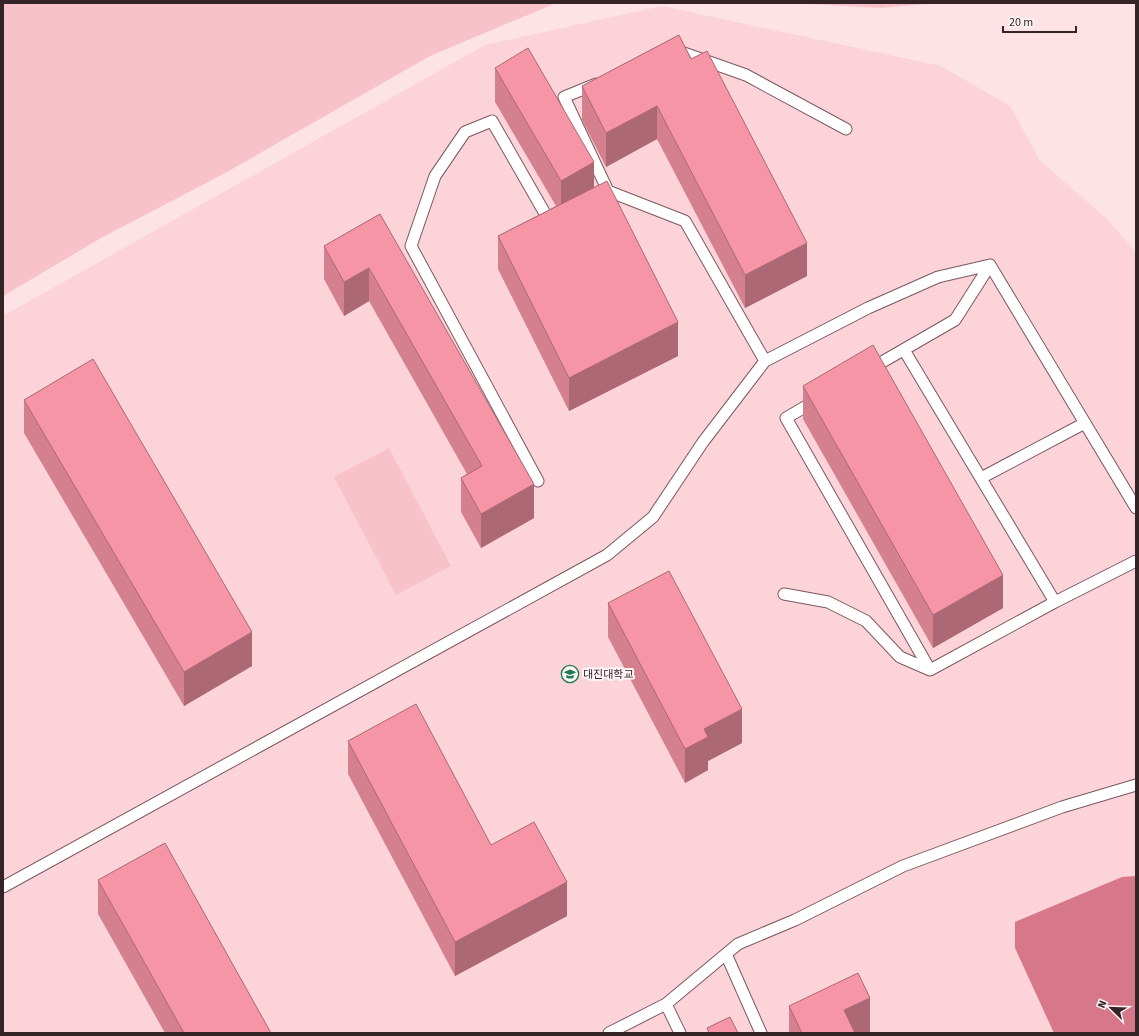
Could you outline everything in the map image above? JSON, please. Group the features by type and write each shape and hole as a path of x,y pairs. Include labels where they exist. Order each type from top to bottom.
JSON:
{"lane":[{"path":"664,57 678,51 746,75 846,129"},
{"path":"606,80 564,97 608,191 686,221 765,361"},
{"path":"538,481 411,246 435,176 465,132 492,121 551,224 564,217"},
{"path":"596,198 608,191"},
{"path":"3,886 607,555 653,517 703,442 765,361 868,308 938,277 990,265"},
{"path":"858,376 955,320 990,265"},
{"path":"990,265 1136,508"},
{"path":"904,350 1055,602"},
{"path":"825,395 786,418 930,670"},
{"path":"981,478 1085,423"},
{"path":"930,670 1055,602 1136,561"},
{"path":"784,594 828,602 866,621 900,657 930,670"},
{"path":"609,1033 666,1004 738,944 795,920 903,866 1062,807 1136,785"},
{"path":"726,954 756,1031"},
{"path":"666,1004 680,1033"}],"shaded area":[{"path":"3,3 556,3 430,56 227,172 101,238 3,296"},
{"path":"793,3 937,3 881,8"},
{"name":"대진대학교","path":"662,6 941,66 1010,106 1040,161 1106,218 1136,252 1136,1033 3,1033 3,316 485,45"},
{"path":"389,448 451,566 396,595 334,477"},
{"path":"1136,876 1136,1033 1054,1033 1015,948 1015,922 1122,877"}],"building":[{"path":"679,35 691,59 707,51 807,243 745,275 657,106 606,133 582,86"},
{"path":"528,48 594,162 561,181 495,68"},
{"path":"607,181 678,322 569,378 498,236"},
{"path":"380,214 534,484 481,514 461,478 482,466 369,268 344,282 324,246"},
{"path":"873,345 1003,575 933,615 803,386"},
{"path":"93,359 252,632 184,672 24,400"},
{"path":"669,571 742,709 704,729 708,737 685,749 608,603"},
{"path":"416,704 491,845 534,822 567,882 455,942 348,741"},
{"path":"165,843 271,1033 184,1033 98,880"},
{"path":"858,973 870,998 844,1010 855,1033 802,1033 789,1006"},
{"path":"730,1017 738,1033 709,1033 707,1028"}],"place":[{"name":"대진대학교","path":"570,674"}]}
